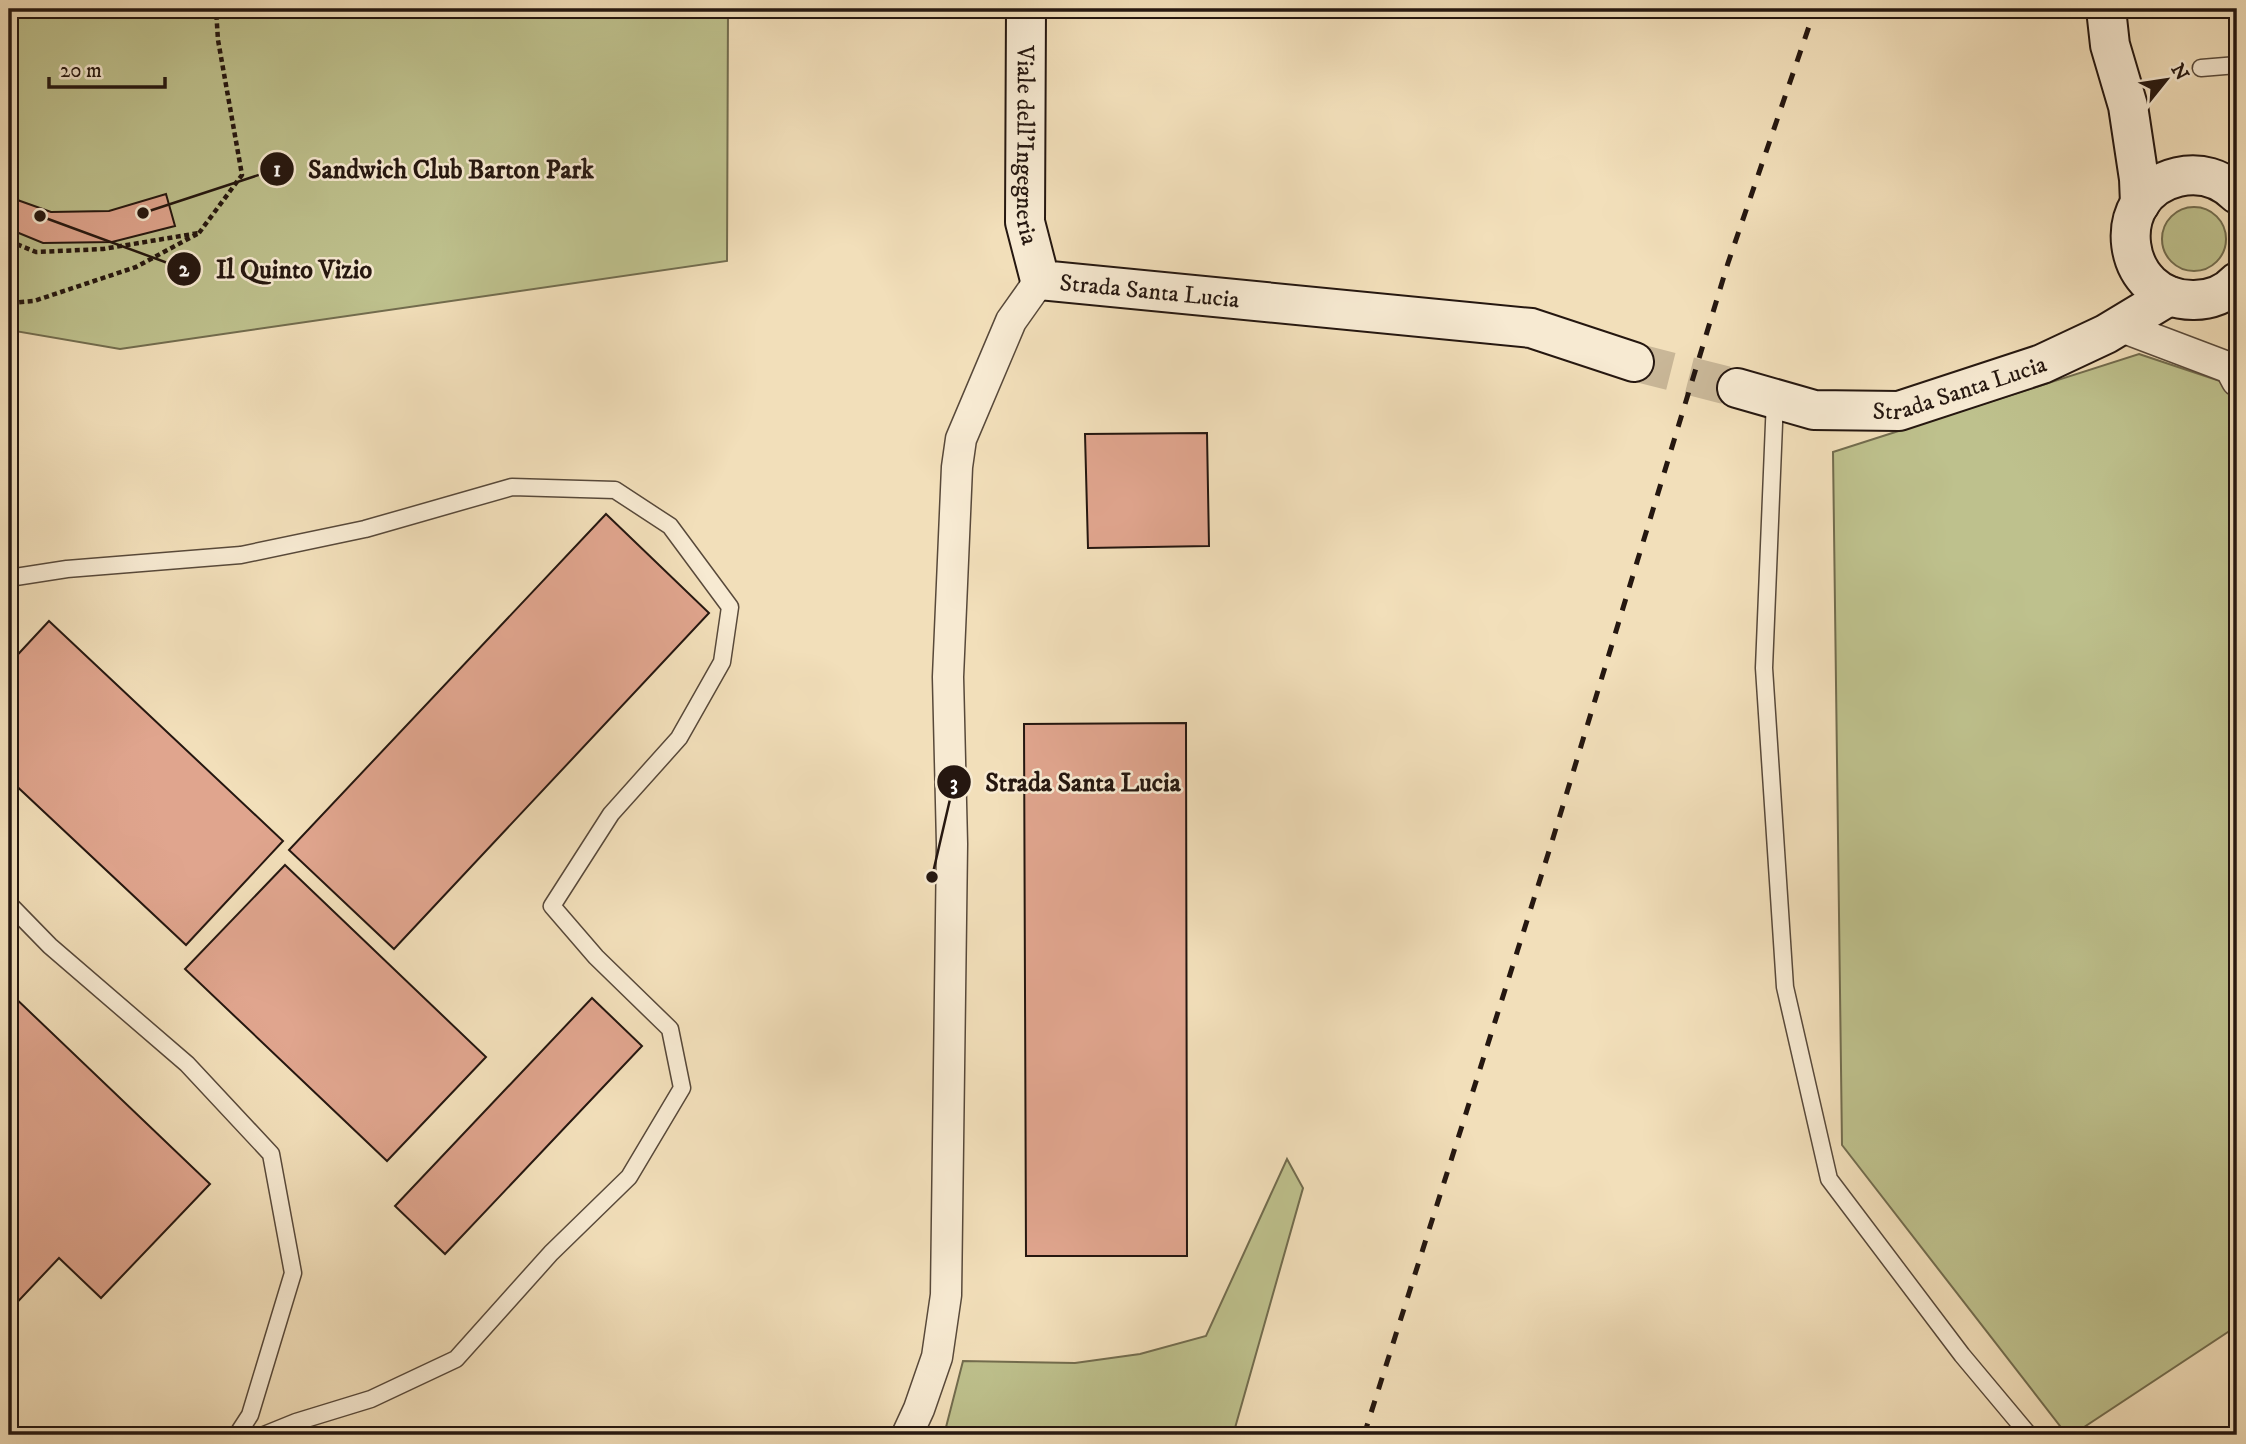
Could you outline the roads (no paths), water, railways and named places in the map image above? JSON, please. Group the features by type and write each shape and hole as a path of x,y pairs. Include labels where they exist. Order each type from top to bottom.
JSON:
{"street":[{"name":"Viale dell'Ingegneria","path":"1026,9 1025,222 1041,280"},
{"path":"2106,9 2110,46 2128,106 2140,204"},
{"path":"2128,106 2156,150 2188,175"},
{"path":"2237,194 2221,181 2205,176 2188,175 2169,179 2152,190 2140,204 2132,221 2130,239 2133,257 2141,274 2153,287 2169,296 2203,300 2220,295 2237,282"},
{"name":"Strada Santa Lucia","path":"907,1435 937,1357 946,1295 952,844 948,677 957,467 961,439 1012,321 1041,280 1531,328 1634,362"},
{"name":"Strada Santa Lucia","path":"1737,388 1814,410 1899,411 2042,364 2119,326 2169,296"},
{"path":"2119,326 2230,368 2237,381"}],"lane":[{"path":"2201,68 2237,65"},
{"path":"1774,399 1764,668 1784,974 1829,1179 1962,1355 2029,1435"},
{"path":"9,578 67,569 241,555 365,529 512,486 615,491 670,526 730,607 722,662 679,738 611,814 552,906 596,957 670,1029 682,1088 629,1177 551,1253 456,1359 371,1399 296,1422 264,1435"},
{"path":"9,904 50,946 187,1064 271,1154 293,1273 250,1415 237,1435"}],"tunnel":[{"path":"1634,362 1737,388"}],"railway":[{"path":"1364,1435 1550,848 1728,263 1815,9"}],"place":[{"name":"Sandwich Club Barton Park","path":"143,213"},
{"name":"Il Quinto Vizio","path":"40,216"},
{"name":"Strada Santa Lucia","path":"932,877"}]}
